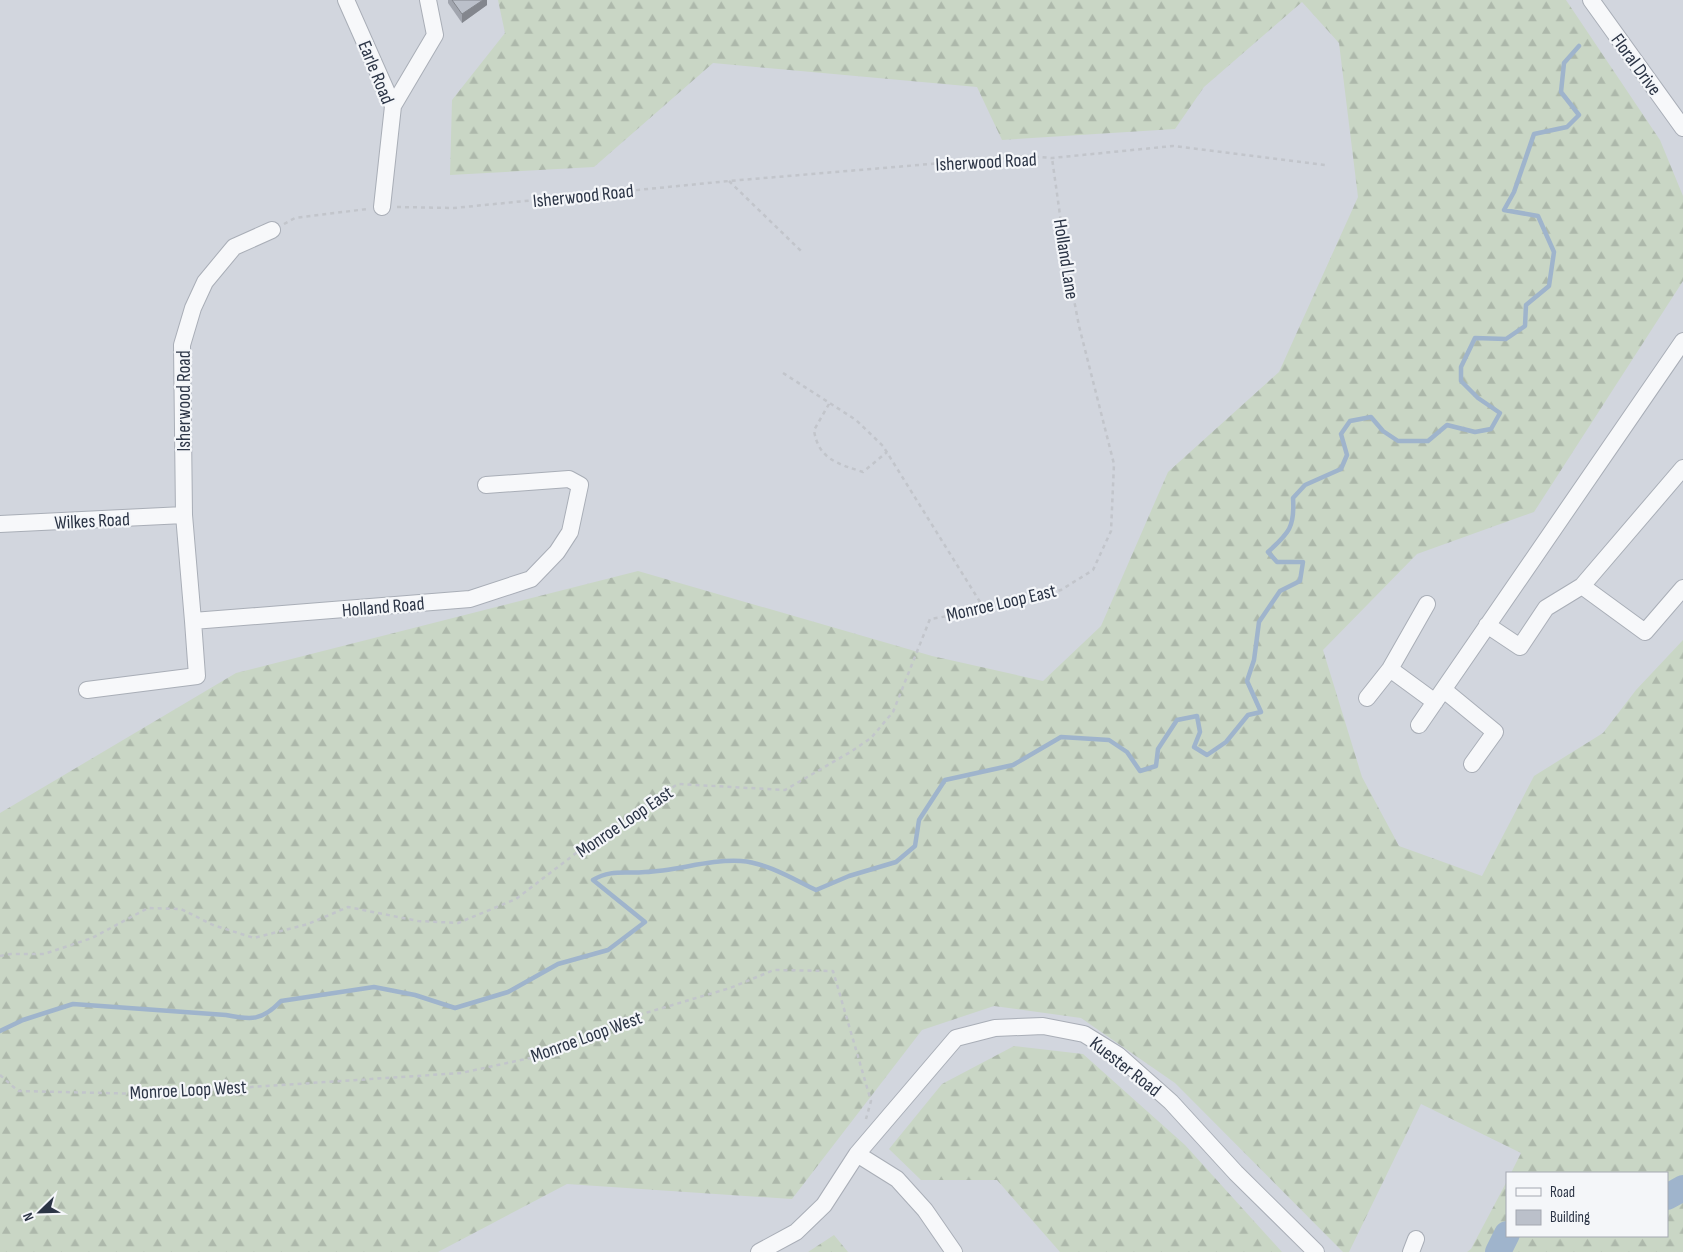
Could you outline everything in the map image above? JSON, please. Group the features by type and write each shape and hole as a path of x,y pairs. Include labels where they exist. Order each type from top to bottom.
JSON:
{"street":[{"name":"Earle Road","path":"346,0 393,106 382,207"},
{"path":"393,106 435,35 428,0"},
{"name":"Floral Drive","path":"1591,0 1683,128"},
{"name":"Isherwood Road","path":"193,622 184,515 182,345 193,308 205,282 234,247 272,230"},
{"path":"1418,725 1440,696 1683,341"},
{"path":"1487,625 1520,647 1546,608 1582,586 1683,468"},
{"name":"Holland Road","path":"193,622 470,599 531,579 557,552 570,532 580,485 569,478 486,485"},
{"name":"Wilkes Road","path":"0,524 184,515"},
{"path":"1582,586 1645,632 1683,588"},
{"path":"1367,698 1390,669 1426,604"},
{"path":"87,690 197,676 193,622"},
{"path":"1390,669 1440,696 1495,732 1472,764"},
{"name":"Kuester Road","path":"759,1252 796,1232 824,1205 857,1154 956,1038 995,1028 1043,1026 1084,1034 1118,1055 1171,1102 1236,1173 1316,1252"},
{"path":"857,1154 897,1179 924,1210 954,1252"}],"path":[{"name":"Isherwood Road","path":"272,230 296,218 382,207 454,208 729,181 1025,156 1052,158 1173,146 1325,165"},
{"name":"Holland Lane","path":"1052,158 1066,258 1086,360"},
{"path":"729,181 802,251"},
{"name":"Monroe Loop East","path":"0,956 44,954 92,938 148,908 181,909 213,926 254,938 308,924 348,907 418,921 458,923 516,899 622,818 678,784 785,790 871,738 893,712 930,619 985,610 1061,590 1093,570 1111,531 1114,464 1086,360"},
{"path":"783,374 856,420 887,452 985,610"},
{"path":"829,403 814,430 819,449 839,465 863,472 887,452"},
{"name":"Monroe Loop West","path":"0,1075 18,1090 147,1094 461,1073 544,1054 615,1022 730,988 774,970 833,972 871,1101 864,1128"}],"shaded area":[{"path":"0,0 1683,0 1683,1252 0,1252"}],"green space":[{"path":"498,0 1566,0 1660,140 1683,196 1683,281 1534,512 1417,554 1323,650 1362,777 1399,846 1482,876 1534,776 1603,733 1636,690 1683,640 1683,1252 1467,1252 1471,1249 1506,1183 1506,1237 1668,1237 1668,1172 1512,1172 1521,1153 1421,1104 1349,1252 1343,1252 1175,1083 1081,1018 994,1006 922,1030 792,1199 567,1184 438,1252 0,1252 0,813 236,673 638,571 932,656 1043,681 1101,626 1168,472 1279,372 1358,197 1339,43 1302,2 1204,87 1175,129 1002,140 977,87 713,63 594,167 450,175 452,100 505,33"},
{"path":"1014,1046 1083,1054 1185,1145 1282,1252 1060,1252 997,1180 921,1180 889,1149 942,1084"},
{"path":"834,1235 848,1252 808,1252"}],"building":[{"path":"452,0 483,0 462,14"}],"waterway":[{"path":"0,1031 23,1020 73,1004 249,1018 262,1016 281,1001 374,987 415,995 455,1008 508,992 558,964 608,950 645,922 593,880 606,874 657,871 717,862 741,861 770,868 816,890 849,876 896,862 915,846 919,820 945,780 1013,765 1061,737 1109,740 1127,752 1140,771 1156,766 1158,749 1177,720 1197,716 1200,732 1194,747 1207,755 1226,742 1248,715 1261,712 1247,681 1254,660 1259,622 1280,591 1300,581 1303,562 1277,562 1268,552 1286,534 1292,523 1293,498 1305,485 1341,469 1347,455 1341,434 1350,421 1371,417 1383,431 1398,441 1428,441 1447,425 1475,432 1491,429 1500,413 1478,398 1461,381 1461,367 1475,338 1506,339 1525,326 1526,305 1549,286 1554,252 1538,216 1504,210 1514,192 1534,134 1567,127 1579,115 1561,92 1564,63 1579,46"},
{"path":"1668,1196 1683,1188"},
{"path":"1498,1252 1506,1236"}]}
